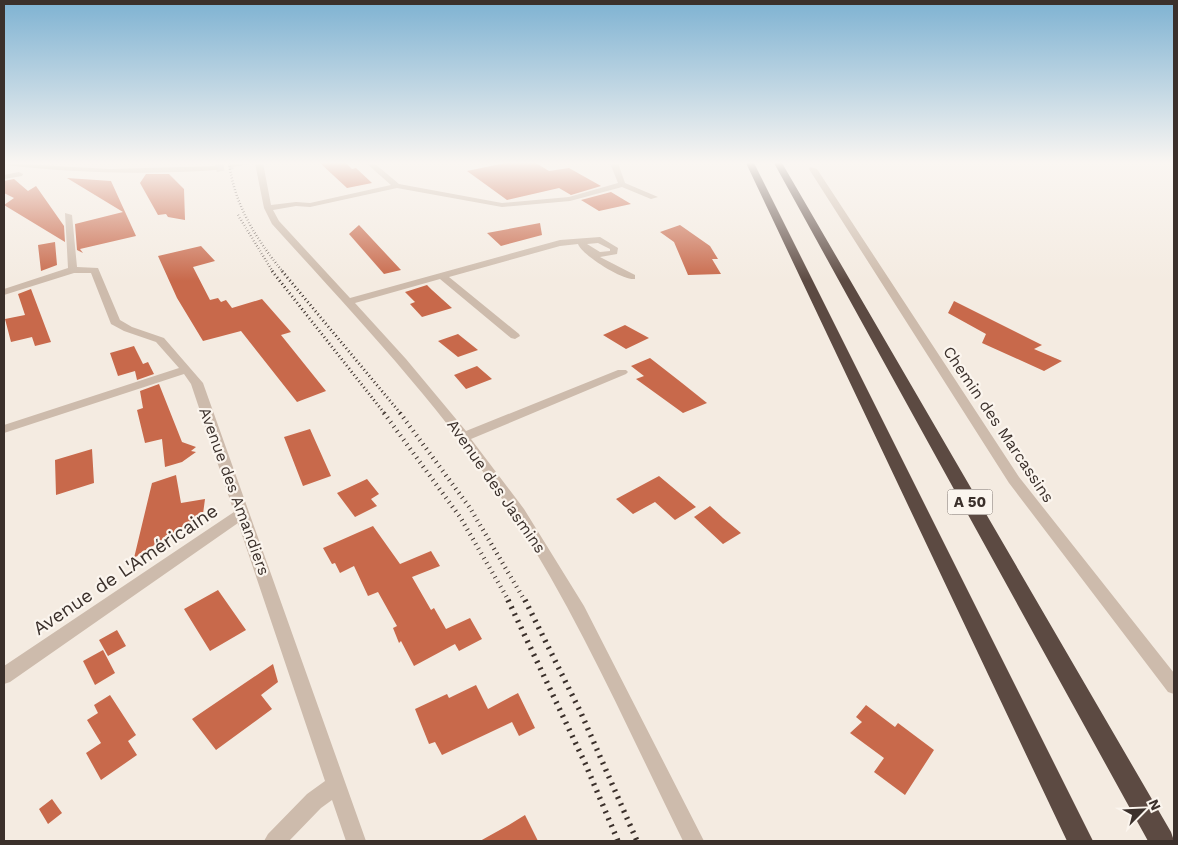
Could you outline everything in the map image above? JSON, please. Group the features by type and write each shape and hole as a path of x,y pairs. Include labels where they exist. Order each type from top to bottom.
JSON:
{"highway":[{"name":"A 50","path":"769,202 1080,841"},
{"name":"A 50","path":"800,202 1162,841"}],"street":[{"name":"Avenue des Jasmins","path":"267,202 275,222 408,368 464,437 518,513 578,611 694,841"},
{"path":"268,208 320,202"},
{"path":"489,202 502,205 537,202"},
{"name":"Chemin des Marcassins","path":"835,202 1014,480 1174,686"},
{"path":"68,216 72,270"},
{"path":"348,302 560,243 600,240 614,248 614,252 609,255 593,253"},
{"path":"582,242 584,247 593,253 597,260 632,277"},
{"name":"Avenue des Amandiers","path":"4,292 72,270 95,270 115,322 128,329 160,340 168,346 197,384 356,841"},
{"path":"442,276 515,336"},
{"path":"4,429 186,370"},
{"path":"464,437 622,372"},
{"name":"Avenue de L'Américaine","path":"4,676 243,513"},
{"path":"275,841 314,801 337,784"}],"building":[{"path":"8,202 48,202 64,226 65,242 4,205"},
{"path":"107,202 121,202 136,236 80,249 83,253 77,250 75,224 123,212"},
{"path":"151,202 184,202 185,220 168,217 166,214 158,215"},
{"path":"585,202 631,204 599,211"},
{"path":"540,223 542,235 501,246 487,233"},
{"path":"359,225 401,270 384,274 349,234"},
{"path":"680,225 710,246 718,259 712,259 721,274 688,275 674,242 660,232"},
{"path":"55,242 57,265 41,271 38,245"},
{"path":"201,246 215,261 193,267 210,300 218,298 221,302 226,300 232,308 262,299 291,332 281,335 326,391 297,402 241,331 203,341 177,298 158,256"},
{"path":"427,285 452,308 422,317 410,304 415,302 405,292"},
{"path":"31,289 51,342 35,346 32,337 11,342 5,319 25,315 18,294"},
{"path":"954,301 1042,345 1034,349 1062,361 1044,371 982,343 986,334 948,313"},
{"path":"625,325 649,338 626,349 603,335"},
{"path":"458,334 478,350 458,357 438,341"},
{"path":"134,346 143,364 148,362 154,374 137,380 135,371 118,376 110,353"},
{"path":"650,358 707,403 683,413 636,379 644,376 631,366"},
{"path":"477,366 492,379 466,389 454,375"},
{"path":"159,384 182,442 196,447 191,451 196,452 182,462 165,467 162,439 145,443 137,410 143,408 140,391"},
{"path":"310,429 331,476 303,486 284,437"},
{"path":"92,449 94,483 56,495 55,460"},
{"path":"176,475 181,503 205,499 203,514 134,558 152,483"},
{"path":"659,476 696,507 675,520 655,502 633,514 616,499"},
{"path":"367,479 379,494 371,499 377,506 355,517 337,493"},
{"path":"710,506 741,533 723,544 694,517"},
{"path":"373,526 400,564 431,551 440,566 412,577 431,610 434,608 446,629 470,618 482,639 459,651 455,644 414,666 401,641 399,643 393,628 397,626 378,592 368,596 354,566 340,573 335,563 332,564 323,548"},
{"path":"218,590 246,630 210,651 184,609"},
{"path":"117,630 126,646 108,656 99,640"},
{"path":"103,650 115,673 95,685 83,661"},
{"path":"273,664 278,682 261,695 272,709 216,750 192,719"},
{"path":"476,685 488,709 518,693 535,728 519,736 512,722 442,755 435,742 429,744 415,709 447,694 449,698"},
{"path":"110,695 136,735 128,741 137,755 101,780 86,753 101,743 87,720 98,713 94,705"},
{"path":"866,705 895,727 898,723 934,750 905,795 874,772 884,758 850,733 862,722 856,717"},
{"path":"52,799 62,813 48,824 39,809"},
{"path":"525,815 538,841 480,841 507,826"}],"railway":[{"path":"240,202 248,221 264,247 283,272"},
{"path":"238,215 273,272"},
{"path":"272,271 385,414"},
{"path":"282,271 401,414"},
{"path":"384,413 460,517 509,601"},
{"path":"400,413 470,508 525,601"},
{"path":"508,600 585,763 618,841"},
{"path":"525,600 581,713 637,841"}]}
